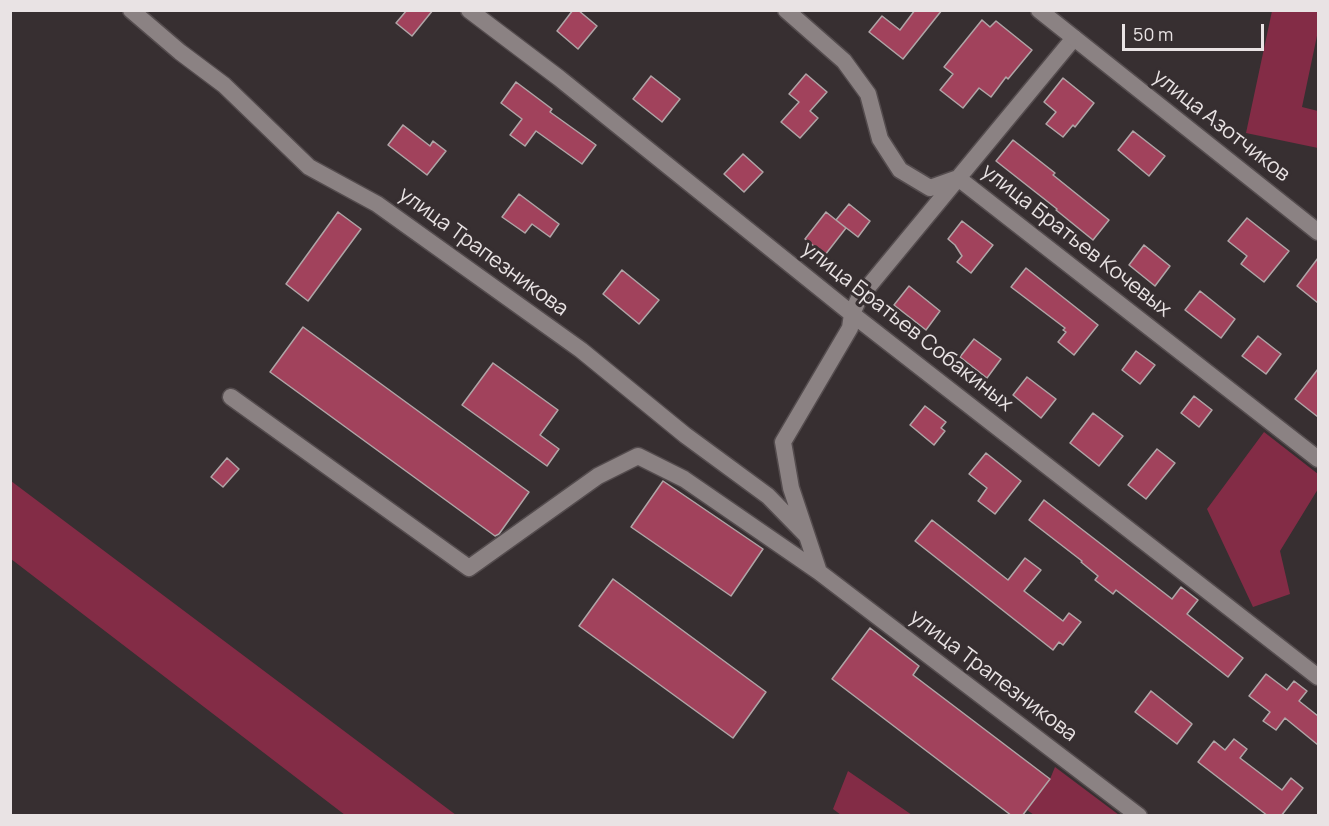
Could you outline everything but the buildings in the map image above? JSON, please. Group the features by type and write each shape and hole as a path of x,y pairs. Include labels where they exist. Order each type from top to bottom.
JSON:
{"street":[{"name":"улица Трапезникова","path":"130,10 180,52 225,85 309,167 378,204 581,350 685,435 768,495 807,536"},
{"name":"улица Братьев Собакиных","path":"468,10 568,86 852,314 1318,677"},
{"name":"улица Братьев Кочевых","path":"786,10 844,61 868,94 880,139 900,170 930,188 958,178 1318,459"},
{"name":"улица Азотчиков","path":"1039,10 1318,232"},
{"path":"819,572 790,488 783,442 850,328 852,314 859,298 1074,38"},
{"name":"улица Трапезникова","path":"231,397 469,568 598,476 638,456 684,479 819,572 1139,816"}],"shaded area":[{"path":"1272,11 1318,11 1318,31 1302,107 1318,111 1318,148 1246,133"},
{"path":"1264,432 1318,474 1318,489 1280,551 1290,594 1253,607 1207,509"},
{"path":"10,481 456,815 345,815 11,559"},
{"path":"1055,767 1119,815 1034,815 1027,810 1050,779"},
{"path":"848,771 912,815 841,815 833,809"}]}
